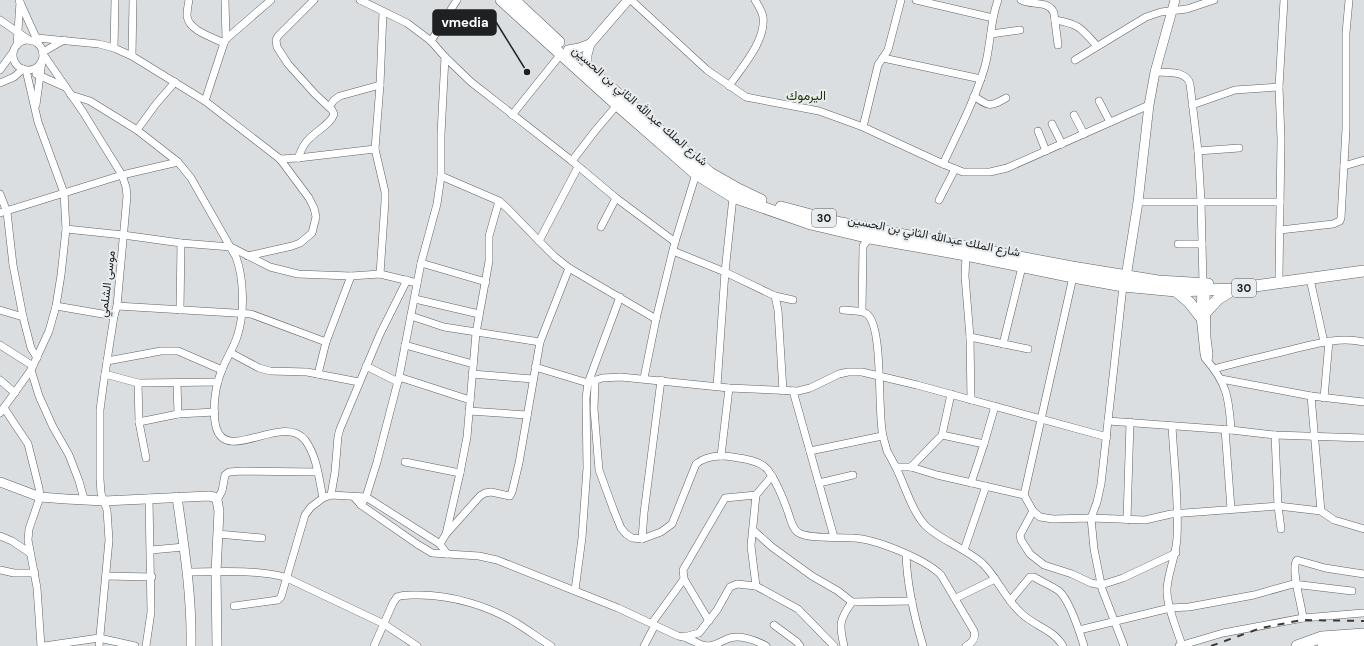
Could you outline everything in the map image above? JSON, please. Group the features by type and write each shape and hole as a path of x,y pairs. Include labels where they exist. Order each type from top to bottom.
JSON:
{"main road":[{"name":"شارع الملك عبدالله الثاني بن الحسين","path":"501,0 517,7 617,105 696,174 733,197 811,224 872,233 1176,291 1233,289 1364,271"},
{"name":"شارع الملك عبدالله الثاني بن الحسين","path":"564,52 587,67 700,165 722,181 754,197 783,208 841,223 872,233 966,255 1073,277 1170,283 1203,289 1230,282 1364,263"},
{"path":"1176,291 1203,314 1218,298 1233,289"},
{"path":"1327,642 1364,634"},
{"path":"1298,646 1314,639 1327,642 1364,643"}],"street":[{"path":"114,48 115,0"},
{"path":"132,56 133,0"},
{"path":"189,0 187,17 190,23 202,33 225,41"},
{"path":"205,101 225,41 225,0"},
{"path":"225,41 271,0"},
{"path":"298,158 304,144 333,118 333,112 303,82 278,50 276,44 278,36 314,0"},
{"path":"360,0 407,23 431,41 471,82 572,161 616,198 675,242"},
{"path":"431,41 457,0"},
{"path":"587,67 587,55 590,44 628,0"},
{"path":"631,0 707,70 746,97 819,111 863,127 955,169 972,173 998,171 1149,105"},
{"path":"729,86 758,44 761,35 763,17 755,0"},
{"path":"863,127 878,65 888,50 901,0"},
{"path":"916,0 993,18"},
{"path":"943,164 981,79 989,49 993,18 998,0"},
{"path":"1021,0 1027,3 1045,4 1050,6 1053,10 1058,45"},
{"path":"1124,646 1101,585 1094,549 1091,518 1097,502 1101,484 1124,281 1138,202 1149,105 1155,72 1175,0"},
{"path":"1075,60 1146,17 1162,12 1187,9 1214,0"},
{"path":"1279,276 1281,139 1279,87 1284,0"},
{"path":"1280,230 1323,226 1340,221 1342,214 1346,129 1346,33 1349,0"},
{"path":"17,45 20,1"},
{"path":"20,1 34,41 43,56 39,76 36,111"},
{"path":"380,274 386,202 375,149 380,85 383,12"},
{"path":"0,20 17,32 34,41"},
{"path":"1055,20 1078,26 1097,46"},
{"path":"991,34 1020,30"},
{"path":"0,83 26,70 36,68 43,56 65,40"},
{"path":"0,70 17,45 22,41 65,40 114,48 132,56 205,101 280,159 309,198 314,208 316,217 314,228 312,233 307,237 292,246 248,256"},
{"path":"512,115 564,52 590,44"},
{"path":"13,52 15,62 26,70 65,87"},
{"name":"موسى الشلمي","path":"43,56 94,130 122,175 126,187 117,306 114,316 100,410 100,479 101,493 107,510 108,534 106,576 99,646"},
{"path":"361,505 366,497 377,462 398,380 421,263 437,204 441,176 441,134 445,57"},
{"path":"883,58 981,79"},
{"path":"26,70 38,122 64,193 66,229 62,275 49,331 32,368 2,411 28,444 40,497 29,529 28,540 37,588 41,646"},
{"path":"1155,72 1180,74 1186,77 1190,84 1198,151 1201,201 1203,314 1209,354 1208,361 1221,379 1228,398 1231,509"},
{"path":"137,130 156,104 175,82"},
{"path":"329,107 334,100 340,96 380,85"},
{"path":"1192,105 1235,90 1279,87"},
{"path":"71,95 90,101 137,130 178,162 191,178 231,246 238,264 242,313 237,339 218,382 215,412 216,427 218,432 227,440 242,442 279,431 292,432 300,435 306,441 311,451 323,498"},
{"path":"974,96 988,105 994,104 1006,98"},
{"path":"1100,101 1110,122"},
{"path":"572,161 617,105"},
{"path":"1074,115 1084,134"},
{"path":"1052,124 1062,144"},
{"path":"1038,131 1046,151"},
{"path":"1198,151 1240,148"},
{"path":"280,159 375,149"},
{"path":"1344,166 1364,160"},
{"path":"4,212 122,175 178,162"},
{"path":"538,241 578,167"},
{"path":"939,200 955,169"},
{"path":"644,378 656,319 675,242 696,174"},
{"path":"441,176 499,201 508,208 555,257 570,268 656,319"},
{"path":"0,194 23,317 30,348 37,358"},
{"path":"717,386 725,272 733,197"},
{"path":"601,227 616,198"},
{"path":"446,534 467,437 472,364 479,314 489,261 489,236 499,201"},
{"path":"1138,202 1280,202"},
{"path":"66,229 181,243 231,246 270,268 298,274 351,276 380,274 417,283"},
{"path":"862,311 863,249 872,233"},
{"path":"180,310 181,243"},
{"path":"1178,244 1202,244"},
{"path":"673,251 725,272 775,296 793,300"},
{"path":"966,255 964,276 970,337 971,400"},
{"path":"421,263 486,282"},
{"path":"1003,344 1022,267"},
{"path":"440,544 446,534 480,496 491,492 510,496 514,487 519,463 526,415 540,342 570,268"},
{"path":"318,374 326,342 351,276"},
{"path":"1073,277 1024,495 1033,511 1040,517 1053,519 1091,518 1148,520 1163,515 1177,513 1278,506 1321,511 1326,516 1340,523 1364,529"},
{"path":"1310,279 1327,342 1324,398"},
{"path":"331,495 335,472 338,436 380,334 407,280"},
{"path":"775,296 778,310 783,391"},
{"path":"575,590 582,538 587,468 586,398 588,383 620,297"},
{"path":"415,299 479,314"},
{"path":"56,306 114,316"},
{"path":"117,306 242,313 261,317 326,342"},
{"path":"0,310 23,317"},
{"path":"843,310 862,311 868,315 873,326 878,349 882,436 887,450 918,515 928,528 964,550 981,563 995,579 1010,602 1026,618 1058,638 1063,646"},
{"path":"411,316 444,327 540,342"},
{"path":"970,337 1028,349"},
{"path":"1214,369 1234,363 1342,339 1364,342"},
{"path":"0,345 32,368 39,396 53,427 69,455 84,499"},
{"path":"405,345 472,364"},
{"path":"107,361 156,352 178,351 222,370"},
{"path":"231,354 259,368 270,371 300,371 359,382"},
{"path":"366,366 398,380 470,400"},
{"path":"535,367 588,383 609,377 644,378 729,388 783,391 810,388 839,374 848,372 862,372 951,394 1107,437"},
{"path":"105,374 138,383 218,382"},
{"path":"472,374 533,379"},
{"path":"1221,379 1311,396 1364,402"},
{"path":"0,380 15,393"},
{"path":"595,380 594,409 599,470 621,528 626,534 632,538 642,539 661,532 672,524 696,464 706,458 721,456 746,459 767,468 780,488 794,528 798,533 814,537 866,539 878,542 927,563 935,568 956,598 975,635 972,642 966,646"},
{"path":"642,539 661,380"},
{"path":"138,383 139,422 146,458"},
{"path":"177,383 178,414"},
{"path":"721,456 729,388"},
{"path":"793,391 834,537"},
{"path":"911,467 942,435 951,394"},
{"path":"1311,396 1321,511"},
{"path":"971,483 995,406"},
{"path":"469,411 526,415"},
{"path":"139,422 178,414 215,412"},
{"path":"1108,421 1228,429 1275,435 1364,438"},
{"path":"1127,520 1130,422"},
{"path":"1172,426 1177,513 1176,553 1166,589 1180,645 1223,633 1302,618 1363,614"},
{"path":"942,435 984,444"},
{"path":"1275,435 1278,506 1281,529"},
{"path":"810,451 882,436"},
{"path":"405,462 460,472"},
{"path":"896,467 911,467 1024,495"},
{"path":"217,646 216,572 219,511 217,500 222,491 225,475 229,472 243,471 317,472"},
{"path":"819,482 853,475"},
{"path":"756,586 751,546 756,495 772,476"},
{"path":"0,482 40,497 104,500 177,496 209,496 214,497 217,500"},
{"path":"964,550 986,486"},
{"path":"234,606 278,600 282,596 305,515 311,507 323,498 331,495 366,497 440,544 447,554"},
{"path":"709,621 684,579 683,570 725,498 756,495"},
{"path":"177,496 191,613 191,646"},
{"path":"354,497 361,505 432,553 479,556 498,560 575,590 678,636 702,645 714,645 726,639 736,638 756,641 766,646"},
{"path":"146,646 151,612 152,577 149,498"},
{"path":"1033,511 1020,535 1022,542 1030,554 1044,565 1072,574 1091,583 1101,585 1123,578 1176,553"},
{"path":"753,530 789,560 812,576 838,591 852,602 912,601"},
{"path":"218,534 262,538"},
{"path":"0,536 12,541 30,552"},
{"path":"151,550 184,547"},
{"path":"906,554 906,568 912,601 917,627 923,646"},
{"path":"1302,618 1296,584 1295,563 1299,560 1325,568 1364,574"},
{"path":"0,570 35,573"},
{"path":"187,572 272,574 287,578 384,624 417,646"},
{"path":"106,576 152,577"},
{"path":"1010,602 1029,579 1034,577 1059,591 1063,596 1079,630 1084,646"},
{"path":"644,646 653,624 684,579"},
{"path":"956,598 995,579"},
{"path":"684,637 693,636 699,633 717,610 730,587 737,584 756,586 798,609 834,646"},
{"path":"1079,630 1170,608 1189,607 1254,595 1288,585 1296,584 1352,591"},
{"path":"374,646 397,597 404,595 440,595 478,606 518,624 551,646"},
{"path":"844,646 840,631 842,614 852,602"},
{"path":"774,625 797,642 800,646"},
{"path":"44,646 100,638 135,646"}],"railway":[{"path":"1211,646 1261,628 1302,620 1364,621"}],"place":[{"name":"vmedia","path":"527,72"}],"district":[{"name":"اليرموك","path":"806,95"}]}
